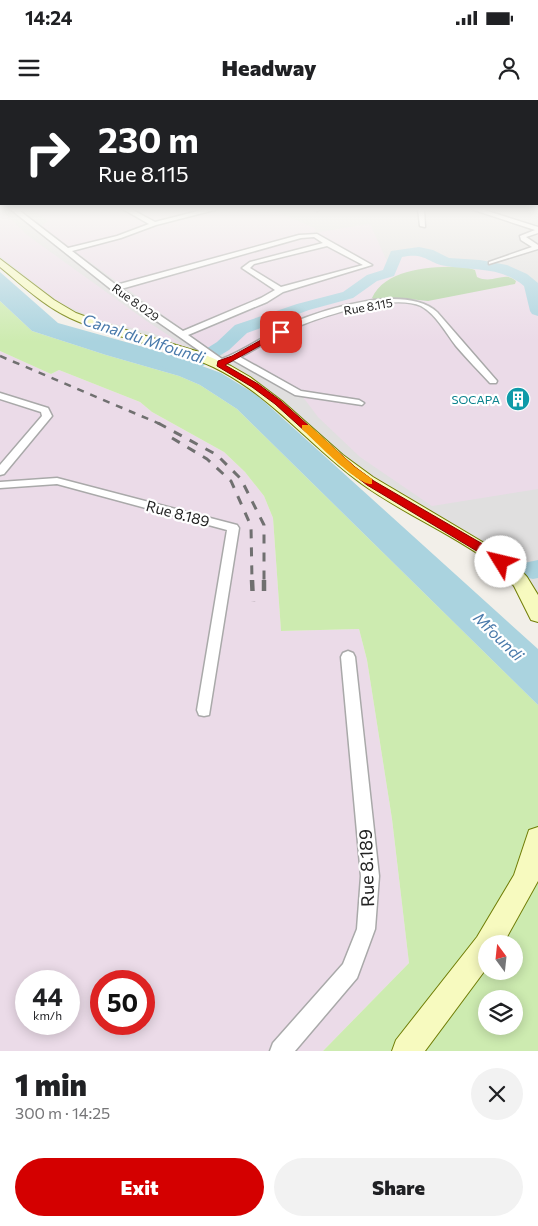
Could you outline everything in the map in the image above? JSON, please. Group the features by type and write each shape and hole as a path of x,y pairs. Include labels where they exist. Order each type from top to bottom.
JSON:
{"main road":[{"path":"0,262 58,308 75,316 221,364"},
{"name":"Rue 8.029","path":"221,364 278,402 352,469 371,483 489,553 513,572 525,588 538,615"},
{"path":"493,935 525,881 538,839"},
{"path":"407,1051 478,957"}],"street":[{"name":"Rue 8.029","path":"68,252 221,364"},
{"path":"115,288 242,252"},
{"path":"280,290 245,268 252,263 294,252"},
{"path":"181,335 264,300 280,290 369,266 344,252"},
{"path":"491,263 524,252"},
{"name":"Rue 8.115","path":"221,364 292,326 321,316 365,304 412,301 422,304 443,321 458,343 493,380"},
{"path":"234,357 298,393 359,403"},
{"path":"0,396 45,410 48,416 0,472"},
{"name":"Rue 8.189","path":"0,485 57,481 232,528 204,710"},
{"name":"Rue 8.189","path":"281,1051 350,972 366,929 370,876 348,657"}],"shaded area":[{"path":"0,252 538,252 538,615 513,572 402,503 228,369 58,308 0,262"},
{"path":"0,252 51,252 145,320 188,348 150,332 100,321 59,302 0,256"},
{"path":"77,252 383,252 390,268 396,254 425,252 434,255 444,262 464,261 500,268 527,280 531,284 538,311 538,489 432,506 360,457 318,417 300,393 254,366 210,349"},
{"path":"0,351 51,374 59,370 140,402 152,412 224,452 245,472 264,496 273,518 281,631 359,629 367,660 392,819 409,963 323,1051 0,1051"}],"green space":[{"path":"466,267 475,270 477,277 483,279 508,277 516,281 515,284 428,301 409,299 375,300 372,298 379,288 400,274 427,268"},
{"path":"0,301 32,331 179,376 200,385 237,409 538,705 538,1051 323,1051 409,963 392,819 367,660 359,629 281,631 273,518 264,496 245,472 224,452 152,412 140,402 59,370 51,374 0,351"}],"water":[{"path":"0,272 58,323 172,355 221,373 257,395 538,649 538,705 237,409 200,385 179,376 32,331 0,301"}],"waterway":[{"name":"Mfoundi","path":"161,360 187,368 223,346 241,329 303,307 348,295 372,278 389,273 396,254 404,252"},
{"name":"Mfoundi","path":"425,252 447,262 480,264 513,272 531,284 538,311"},
{"name":"Mfoundi","path":"533,570 538,569"}],"railway":[{"path":"0,356 159,424"},
{"path":"159,424 217,455 241,479 264,525 264,600"},
{"path":"172,438 207,459 231,481 251,526 252,581"},
{"path":"252,580 253,602"}],"slow traffic":[{"path":"306,427 368,481"}],"place":[{"name":"SOCAPA","path":"518,399"}],"route":[{"path":"281,332 249,350 220,362 221,366 278,402 352,469 371,483 501,562"}],"water label":[{"name":"Canal du Mfoundi","path":"144,338"}]}
